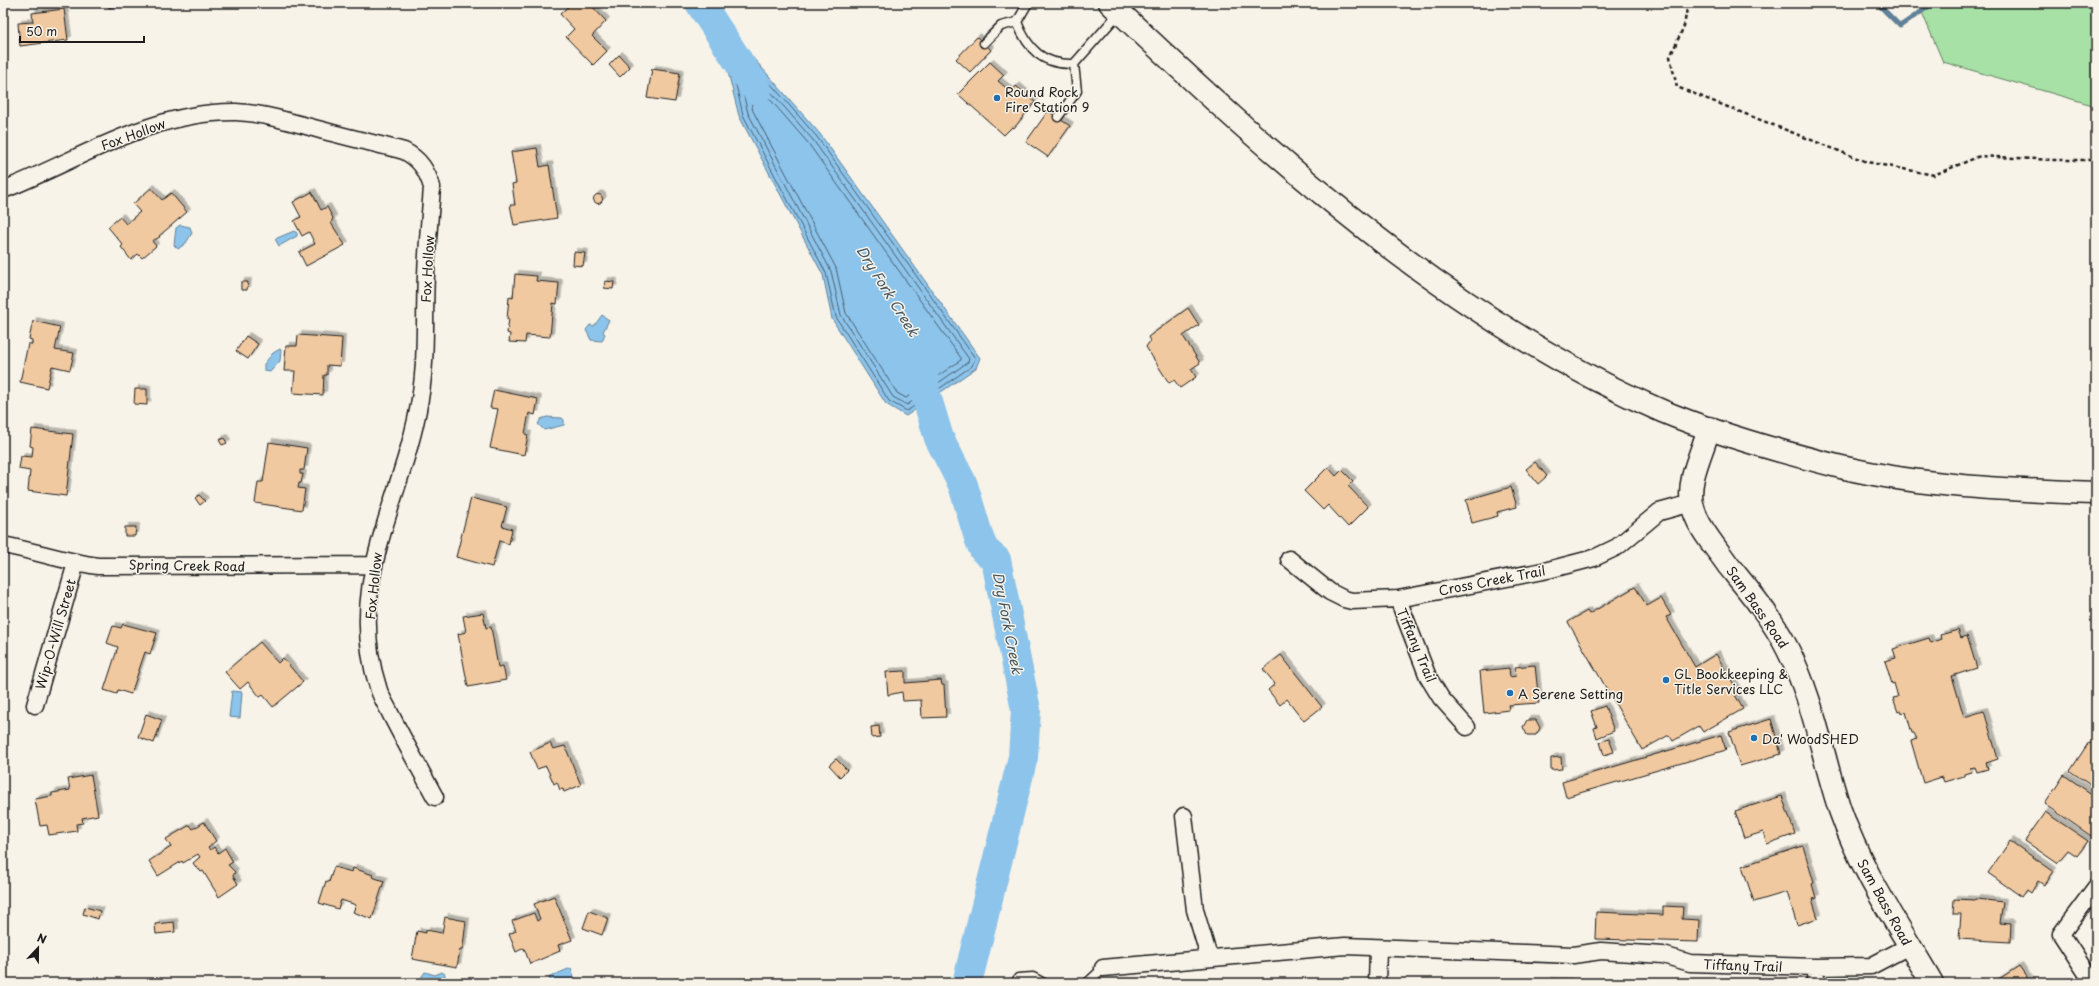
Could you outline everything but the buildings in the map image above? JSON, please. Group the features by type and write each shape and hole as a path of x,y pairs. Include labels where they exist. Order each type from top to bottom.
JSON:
{"main road":[{"path":"1115,8 1189,78 1294,170 1460,299 1506,330 1592,377 1662,411 1709,428 1842,467 1913,480 1972,487 2096,493"},
{"name":"Sam Bass Road","path":"1709,428 1693,482 1692,503 1699,522 1709,540 1769,618 1787,647 1810,700 1840,810 1862,863 1909,946 1932,983"}],"street":[{"name":"Fox Hollow","path":"3,190 33,178 129,133 162,123 210,113 238,112 265,116 404,151 420,163 428,174 432,186 426,275 424,361 420,399 412,436 379,539 373,565 368,633 371,661 378,688 395,724 435,796"},
{"name":"Cross Creek Trail","path":"1289,559 1330,592 1344,599 1352,601 1398,599 1548,570 1594,558 1617,547 1660,512 1692,503"},
{"name":"Spring Creek Road","path":"3,544 41,552 76,563 98,566 373,565"},
{"name":"Wip-O-Will Street","path":"34,705 76,563"},
{"name":"Tiffany Trail","path":"1398,599 1428,677 1441,698 1467,727"},
{"path":"1184,816 1195,910 1209,957"},
{"path":"2093,983 2061,934 2096,887"},
{"name":"Tiffany Trail","path":"1103,968 1209,957 1345,946 1378,949 1573,955 1600,951 1662,955 1690,963 1816,975 1871,966 1909,946"},
{"path":"1377,983 1378,949"}],"lane":[{"path":"984,43 1001,26 1017,22 1028,3"},
{"path":"1058,118 1077,91 1074,64 1115,8"},
{"path":"1017,22 1024,40 1038,55 1059,64 1074,64"},
{"path":"1087,983 1103,968"},
{"path":"1014,983 1018,978 1033,977 1044,983"}],"path":[{"path":"1688,3 1684,26 1670,56 1676,87 1868,162 1934,175 1980,156 2052,160 2096,160"}],"green space":[{"path":"1918,3 2096,3 2096,106 1943,62"}],"water":[{"path":"740,43 820,134 980,358 976,368 906,416 886,404 832,319 823,275 739,116 728,72"},
{"path":"180,225 190,227 192,233 186,243 178,249 174,245 176,228"},
{"path":"294,231 297,233 297,236 279,246 275,239"},
{"path":"602,315 609,320 603,332 605,334 602,341 591,340 586,330 590,325 594,326"},
{"path":"280,349 280,361 270,372 264,371 264,364 273,353"},
{"path":"547,417 562,418 564,420 564,425 544,430 538,424 541,419"},
{"path":"232,691 242,692 240,718 229,717"},
{"path":"571,968 575,979 566,983 551,983 549,977"},
{"path":"425,972 435,975 442,972 445,974 444,983 418,982"}],"waterway":[{"name":"Dry Fork Creek","path":"700,3 757,90"},
{"path":"1877,3 1900,26 1934,3"},
{"name":"Dry Fork Creek","path":"922,361 925,392 939,438 963,485 984,550 996,560 1026,710 1023,757 967,983"}],"place":[{"name":"Round Rock Fire Station 9","path":"997,98"},
{"name":"GL Bookkeeping & Title Services LLC","path":"1666,680"},
{"name":"A Serene Setting","path":"1510,693"},
{"name":"Da' WoodSHED","path":"1754,738"}]}
